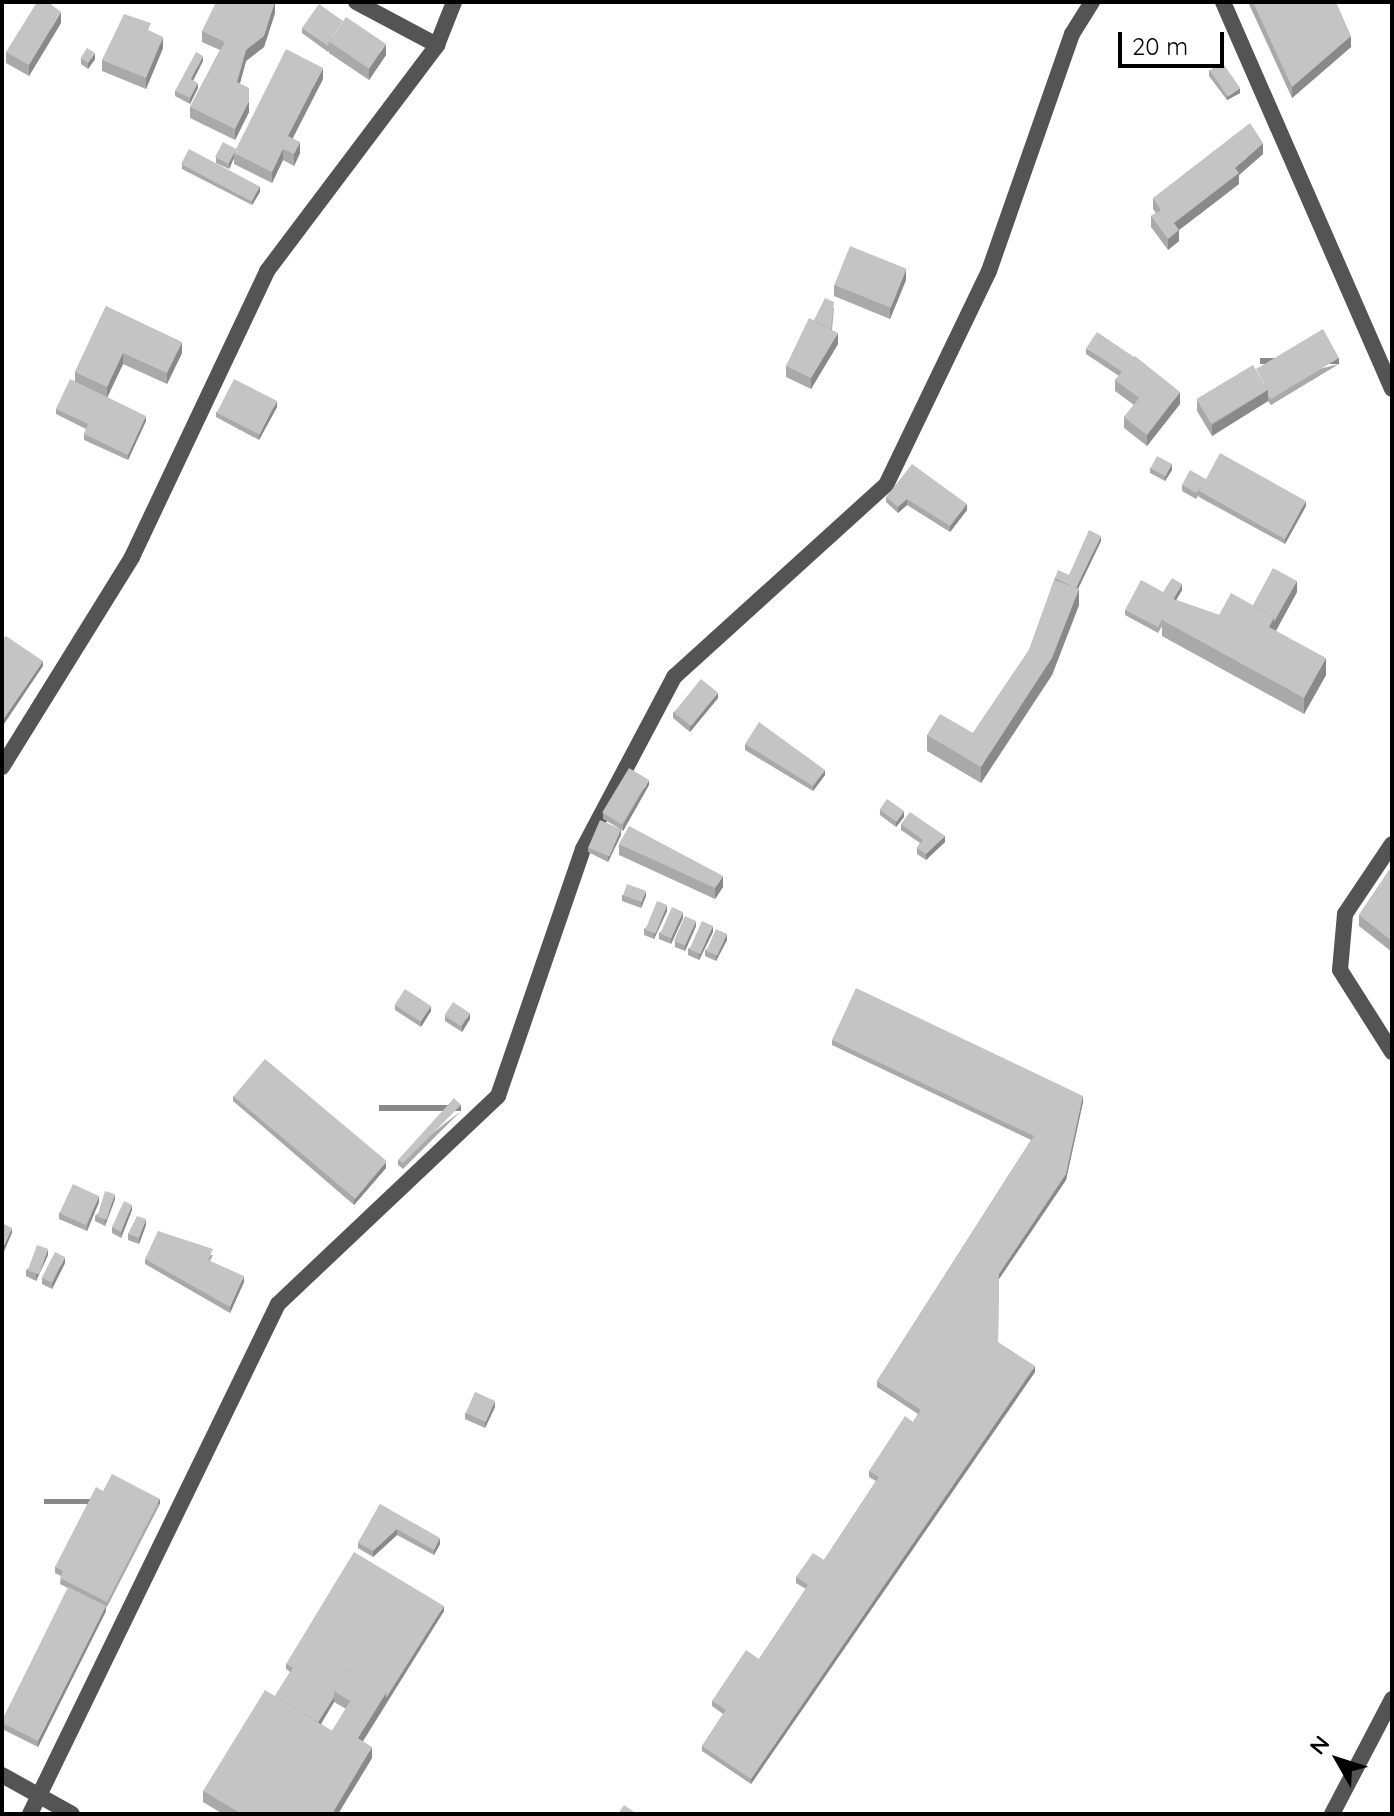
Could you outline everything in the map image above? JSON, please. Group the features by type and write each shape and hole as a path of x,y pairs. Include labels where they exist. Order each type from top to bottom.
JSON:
{"street":[{"path":"356,2 437,45"},
{"path":"2,767 132,557 267,271 437,45 454,2"},
{"path":"30,1814 278,1304 498,1096 583,849 674,677 886,485 989,271 1072,34 1092,2"},
{"path":"1223,2 1392,389"},
{"path":"1392,844 1345,914 1340,970 1392,1052"},
{"path":"1332,1814 1392,1699"},
{"path":"2,1775 72,1814"}],"building":[{"path":"37,2 48,2 61,12 29,65 6,52"},
{"path":"216,2 275,2 264,36 246,50 237,82 249,88 249,101 235,129 190,107 225,42 202,31"},
{"path":"1253,2 1336,2 1351,36 1292,87"},
{"path":"319,4 343,21 328,46 302,28"},
{"path":"124,14 151,23 148,30 163,37 146,78 102,60"},
{"path":"346,17 386,44 369,69 329,42"},
{"path":"87,48 95,53 88,63 81,58"},
{"path":"286,49 323,68 288,136 300,142 294,154 283,149 272,172 234,153"},
{"path":"196,52 203,56 191,79 198,83 190,98 175,91"},
{"path":"1222,62 1240,88 1228,97 1210,71"},
{"path":"1250,123 1263,143 1235,168 1239,173 1174,223 1179,230 1168,239 1151,216 1161,210 1153,198"},
{"path":"223,142 236,149 228,164 215,157"},
{"path":"189,149 260,187 252,202 181,164"},
{"path":"850,246 907,269 891,308 834,285"},
{"path":"825,298 834,302 831,329 814,320"},
{"path":"106,306 182,342 167,373 123,353 107,387 75,372"},
{"path":"809,318 838,333 811,378 786,366"},
{"path":"1323,329 1339,358 1271,399 1256,369"},
{"path":"1097,332 1134,357 1124,373 1086,348"},
{"path":"1135,356 1180,392 1147,435 1124,417 1139,398 1115,380"},
{"path":"1253,365 1268,390 1211,424 1196,399"},
{"path":"70,379 146,416 128,455 84,434 88,424 56,409"},
{"path":"234,379 277,401 260,435 217,413"},
{"path":"1220,453 1306,501 1285,539 1199,491 1202,486 1196,493 1182,485 1190,470 1206,479"},
{"path":"1157,456 1172,464 1165,476 1150,468"},
{"path":"912,464 967,504 950,526 907,499 898,507 886,497"},
{"path":"1089,530 1101,536 1076,588 1055,578 1058,570 1069,575"},
{"path":"1273,568 1297,581 1274,622 1274,617 1253,605"},
{"path":"1172,578 1182,584 1158,627 1125,610 1141,580 1163,592"},
{"path":"1054,580 1079,589 1052,658 981,767 927,735 940,714 973,733 1029,650"},
{"path":"1231,593 1274,617 1269,627 1326,658 1304,698 1162,620 1173,599 1219,615"},
{"path":"6,636 43,661 2,721 2,641"},
{"path":"701,679 718,693 691,726 674,712"},
{"path":"759,722 825,770 813,786 745,744"},
{"path":"629,768 649,780 622,824 602,813"},
{"path":"887,799 904,811 897,822 880,810"},
{"path":"910,812 945,836 926,854 917,848 923,840 901,824"},
{"path":"600,820 621,829 609,857 588,848"},
{"path":"629,826 723,876 715,888 619,844"},
{"path":"1392,866 1392,941 1359,915"},
{"path":"627,884 646,891 642,902 623,895"},
{"path":"657,901 667,905 656,934 645,930"},
{"path":"672,907 683,912 671,938 660,933"},
{"path":"685,916 696,921 685,946 674,941"},
{"path":"702,921 713,926 700,954 689,949"},
{"path":"716,929 727,934 717,956 706,951"},
{"path":"856,988 1083,1096 1066,1174 999,1274 998,1342 1035,1366 751,1779 702,1746 726,1710 712,1701 746,1650 759,1659 808,1585 796,1577 813,1553 824,1560 879,1477 869,1471 905,1416 913,1422 921,1410 877,1381 1034,1136 832,1040"},
{"path":"405,989 431,1006 421,1022 395,1005"},
{"path":"453,1002 470,1013 461,1026 444,1015"},
{"path":"265,1059 387,1161 355,1199 234,1097"},
{"path":"454,1098 461,1105 403,1163 398,1160"},
{"path":"73,1184 99,1196 86,1225 59,1213"},
{"path":"105,1191 115,1194 107,1220 97,1217"},
{"path":"124,1201 132,1205 121,1232 112,1227"},
{"path":"137,1216 146,1219 139,1238 128,1234"},
{"path":"2,1223 12,1228 2,1250"},
{"path":"158,1231 213,1249 208,1260 244,1276 230,1307 145,1259"},
{"path":"37,1245 48,1249 39,1274 28,1270"},
{"path":"55,1252 65,1257 52,1283 42,1278"},
{"path":"475,1392 495,1401 486,1422 466,1413"},
{"path":"112,1474 160,1499 107,1602 60,1578 63,1571 55,1567 96,1487 103,1491"},
{"path":"380,1504 440,1538 434,1550 397,1529 373,1551 358,1543"},
{"path":"354,1552 444,1606 386,1698 386,1693 347,1669 318,1722 275,1696 293,1668 286,1664"},
{"path":"68,1587 106,1606 38,1741 2,1721"},
{"path":"347,1669 386,1693 358,1738 372,1747 332,1814 242,1814 203,1791 265,1690 332,1731 350,1701 334,1691"},
{"path":"624,1805 637,1814 618,1814"}]}
